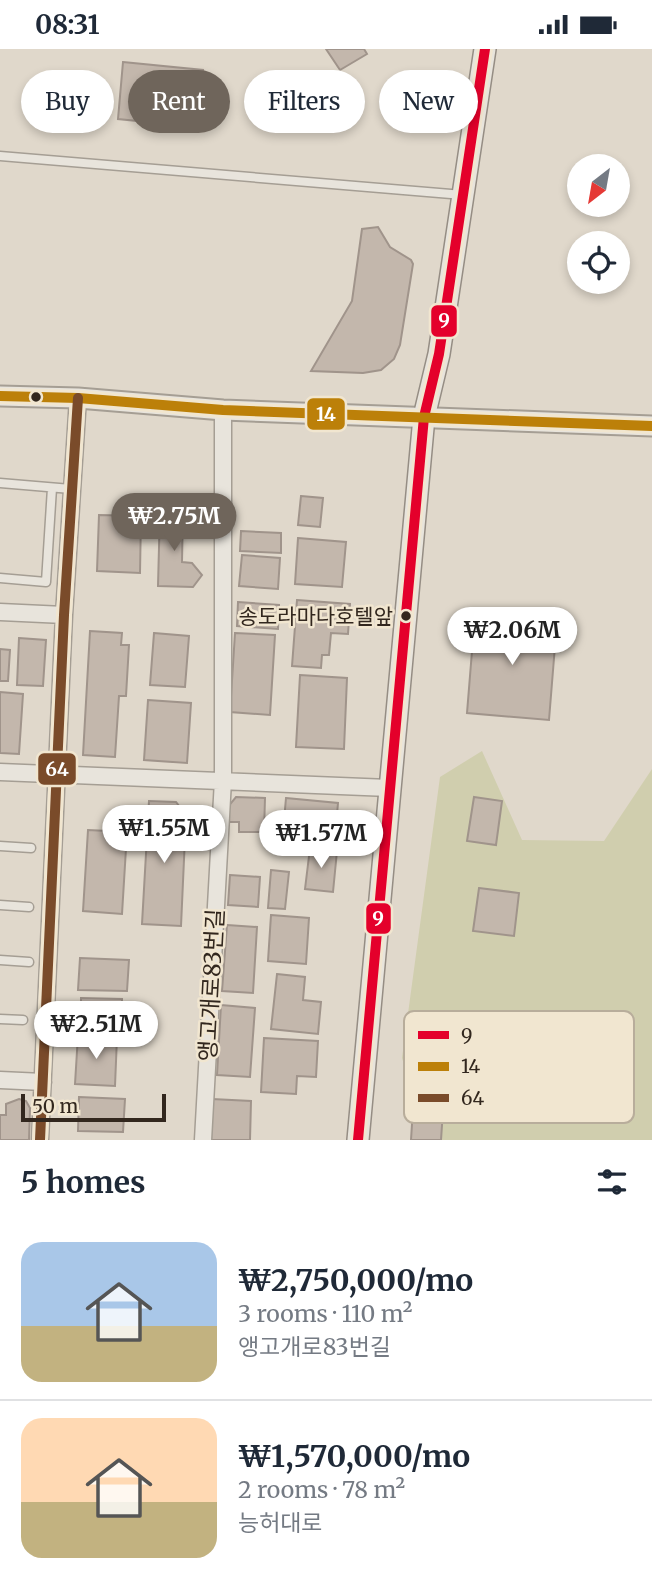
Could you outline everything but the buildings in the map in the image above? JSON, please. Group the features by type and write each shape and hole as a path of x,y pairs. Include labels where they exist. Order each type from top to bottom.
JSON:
{"main road":[{"path":"358,1140 424,417 439,354 485,49"}],"street":[{"path":"0,396 78,398 223,410 652,426"},
{"path":"40,1140 64,615 78,398"},
{"name":"앵고개로83번길","path":"203,1140 223,780 223,410"},
{"path":"0,612 64,615"},
{"path":"0,772 389,788"},
{"path":"0,1080 43,1081"}],"lane":[{"path":"0,156 463,195"},
{"path":"0,483 71,489"},
{"path":"0,578 46,582 52,488"},
{"path":"0,846 31,848"},
{"path":"0,905 29,907"},
{"path":"0,960 29,962"},
{"path":"0,1019 23,1020"}],"shaded area":[{"path":"482,751 522,840 604,841 652,769 652,1140 427,1140 422,1123 634,1123 634,1011 408,1011 440,777"}],"transit line":[{"name":"9","path":"358,1140 424,417 439,354 485,49"},
{"name":"14","path":"0,396 78,398 223,410 652,426"},
{"name":"64","path":"40,1140 64,615 78,398"}],"place":[{"name":"송도라마다호텔앞","path":"406,616"}]}
